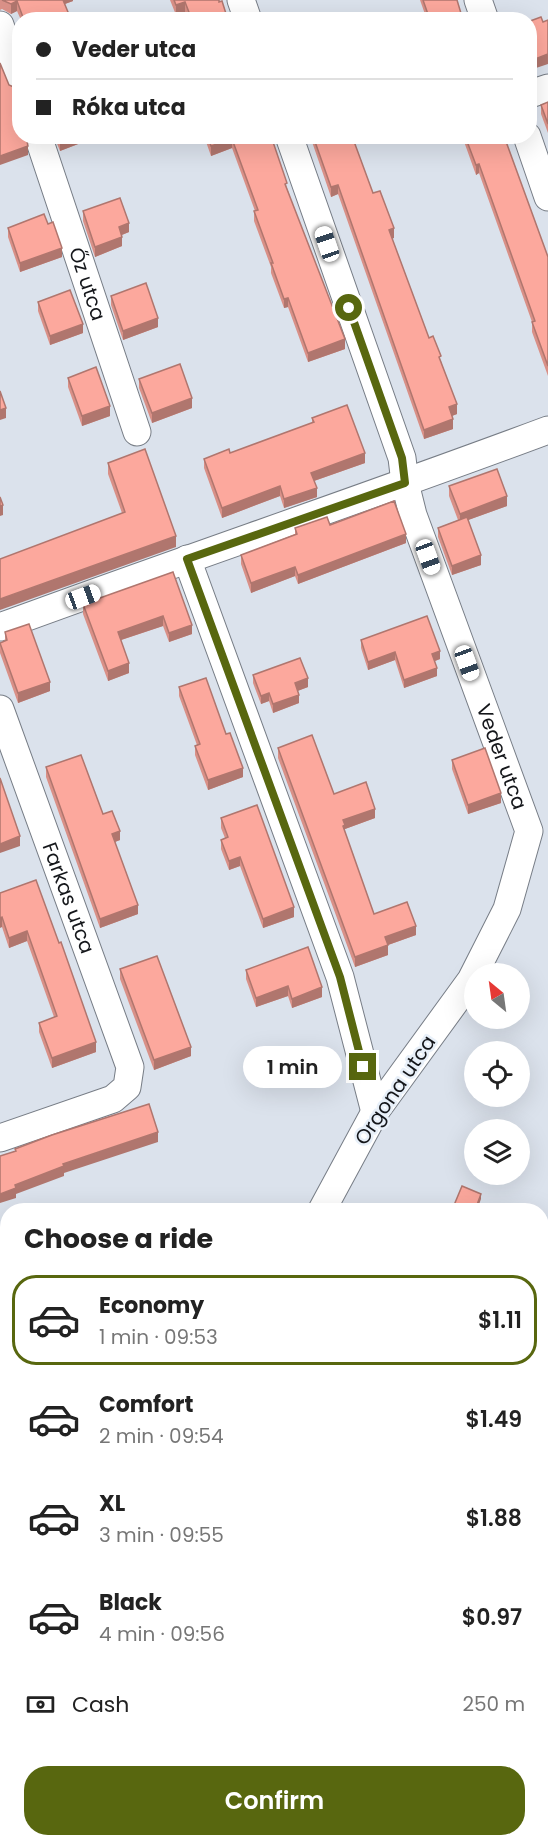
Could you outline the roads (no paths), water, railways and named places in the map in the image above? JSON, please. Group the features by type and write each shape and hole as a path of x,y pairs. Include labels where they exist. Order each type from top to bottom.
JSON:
{"street":[{"path":"0,25 12,60"},
{"name":"Őz utca","path":"41,144 137,432"},
{"name":"Veder utca","path":"292,144 402,458 413,515 529,831"},
{"path":"530,144 548,196"},
{"path":"0,627 548,430"},
{"path":"187,559 340,977 375,1112"},
{"name":"Farkas utca","path":"0,709 130,1067 127,1087 113,1099 0,1138"},
{"name":"Orgona utca","path":"326,1203 375,1112 471,980 507,909 529,831"}]}
